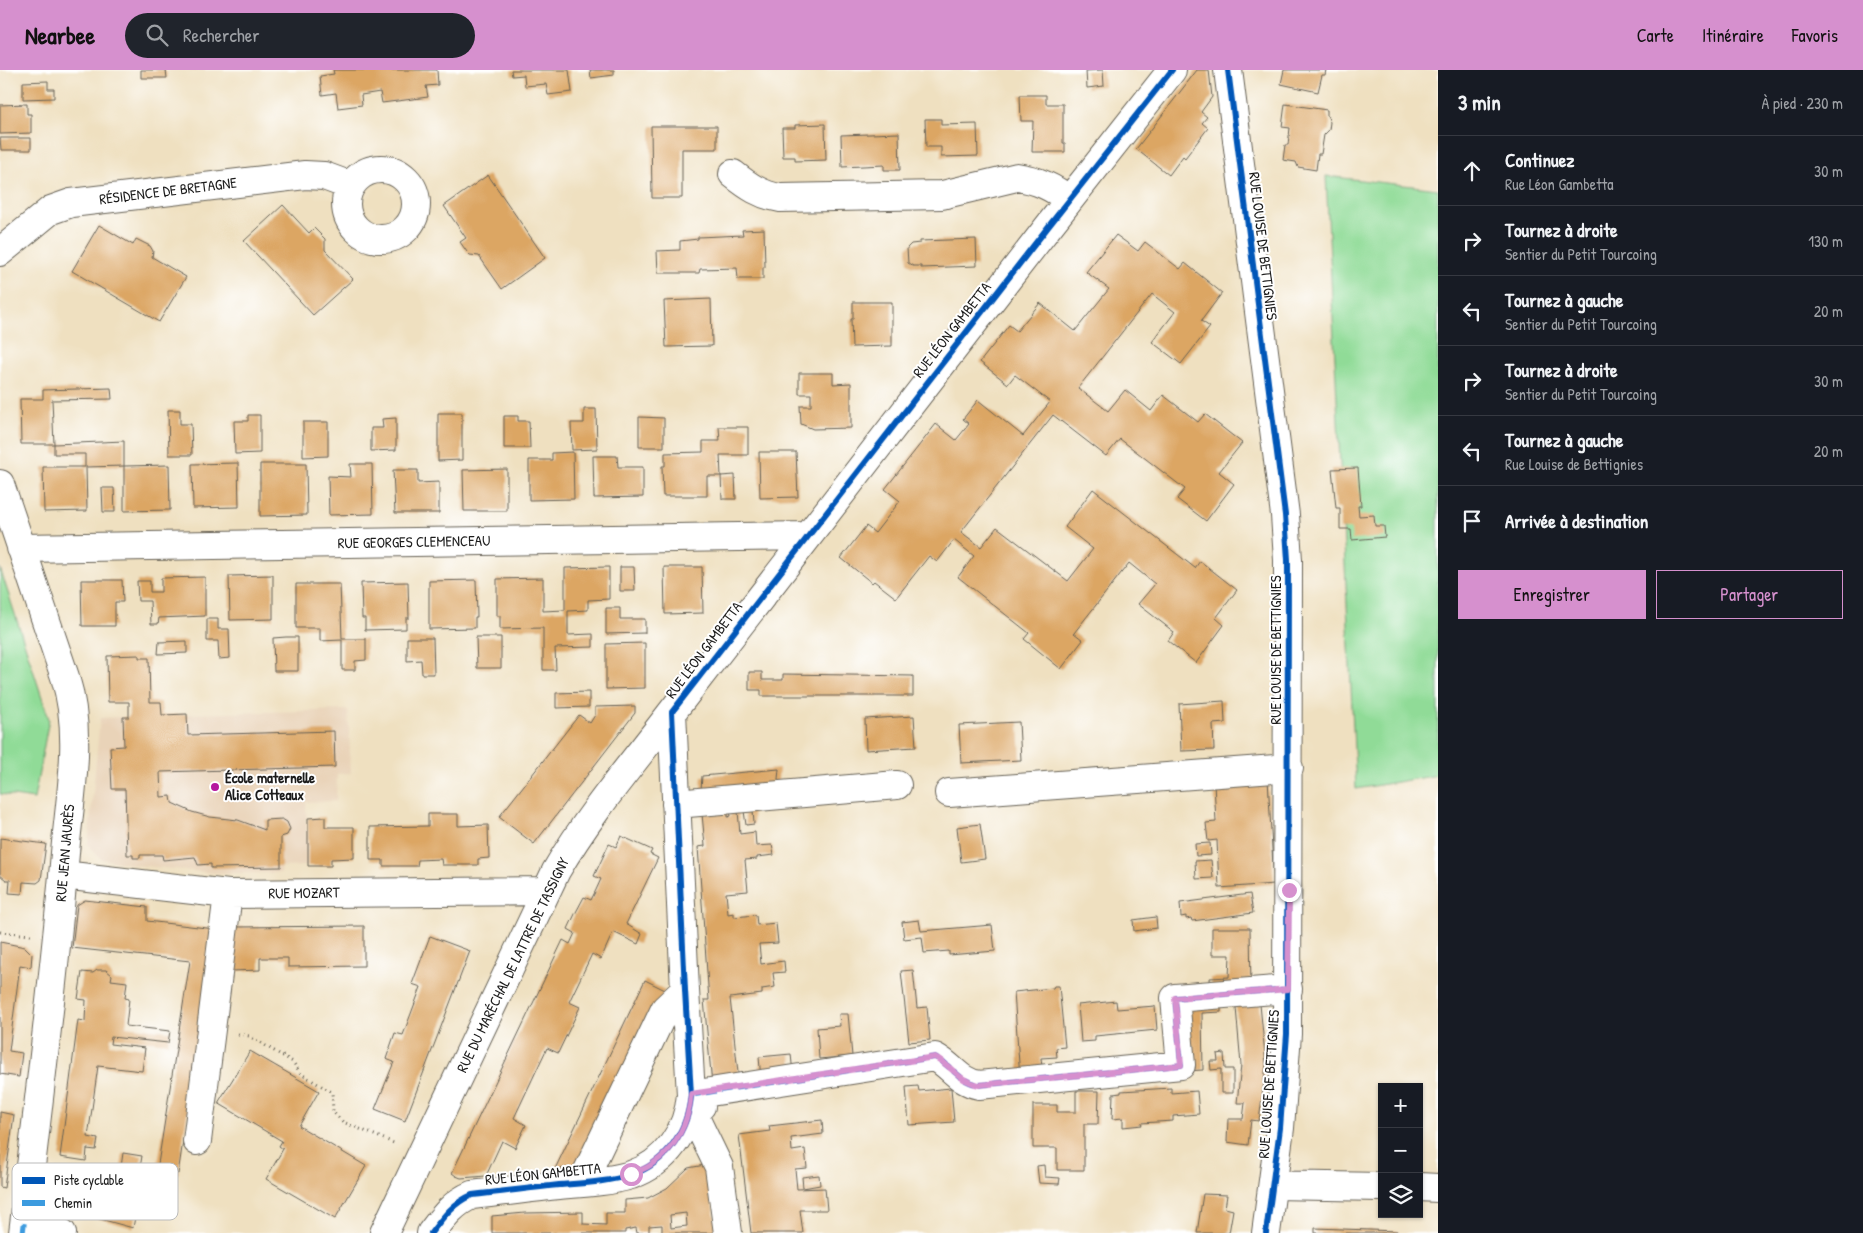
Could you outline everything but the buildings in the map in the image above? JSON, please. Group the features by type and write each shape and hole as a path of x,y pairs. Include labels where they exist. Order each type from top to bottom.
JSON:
{"street":[{"name":"RUE LÉON GAMBETTA","path":"431,1233 459,1200 472,1195 602,1181 631,1174 652,1165 665,1154 678,1138 691,1101 684,990 672,712 1172,70"},
{"name":"RUE LOUISE DE BETTIGNIES","path":"1228,70 1288,542 1288,989 1285,1072 1266,1233"},
{"path":"732,174 752,189 770,197 780,198 942,195 1017,177 1028,178 1047,185 1069,200"},
{"name":"RÉSIDENCE DE BRETAGNE","path":"0,252 51,210 71,203 305,175 324,176 351,186"},
{"name":"RUE JEAN JAURÈS","path":"0,484 73,706 74,750 63,875 31,1163"},
{"name":"RUE GEORGES CLEMENCEAU","path":"21,548 808,536"},
{"name":"RUE DU MARÉCHAL DE LATTRE DE TASSIGNY","path":"422,1155 546,891 573,842 672,712"},
{"path":"949,793 1289,768"},
{"path":"676,804 897,785"},
{"name":"RUE MOZART","path":"63,875 228,894 546,891"},
{"path":"197,1141 228,894"},
{"path":"691,1101 935,1057 943,1061 958,1077 969,1083 979,1085 1181,1065 1175,998 1288,989"},
{"path":"582,1183 665,1009 684,990"},
{"path":"691,1101 915,1074"},
{"path":"691,1101 719,1167 728,1233"},
{"path":"384,1233 403,1190 422,1155"},
{"path":"1273,1185 1378,1187"},
{"path":"1423,1188 1438,1188"},
{"path":"24,1225 62,1233"}],"path":[{"path":"211,1030 250,1036 293,1062 301,1074 332,1092 333,1112 343,1122 422,1155"}],"shaded area":[{"name":"École maternelle Alice Cotteaux","path":"348,710 351,773 337,774 336,801 306,802 308,866 282,867 281,873 214,873 135,865 101,859 88,845 100,718"}],"green space":[{"path":"1326,176 1438,189 1438,775 1356,789"},
{"path":"0,568 49,719 34,799 0,794"}],"marked path":[{"path":"691,1095 935,1057 960,1077 979,1085 1181,1065 1175,998 1288,989"},
{"path":"23,1233 25,1220"}],"cycle path":[{"path":"431,1233 454,1206 472,1195 595,1182 631,1175 644,1170 655,1162 673,1144 685,1121 691,1095 672,712 1172,70"},
{"path":"1228,70 1285,515 1288,560 1287,1034 1280,1128 1266,1233"}],"place":[{"name":"École maternelle Alice Cotteaux","path":"215,787"}],"route":[{"path":"631,1174 652,1165 665,1154 678,1138 686,1122 691,1094 935,1057 949,1066 958,1077 969,1083 979,1085 1181,1065 1175,998 1288,989 1289,890"}]}
